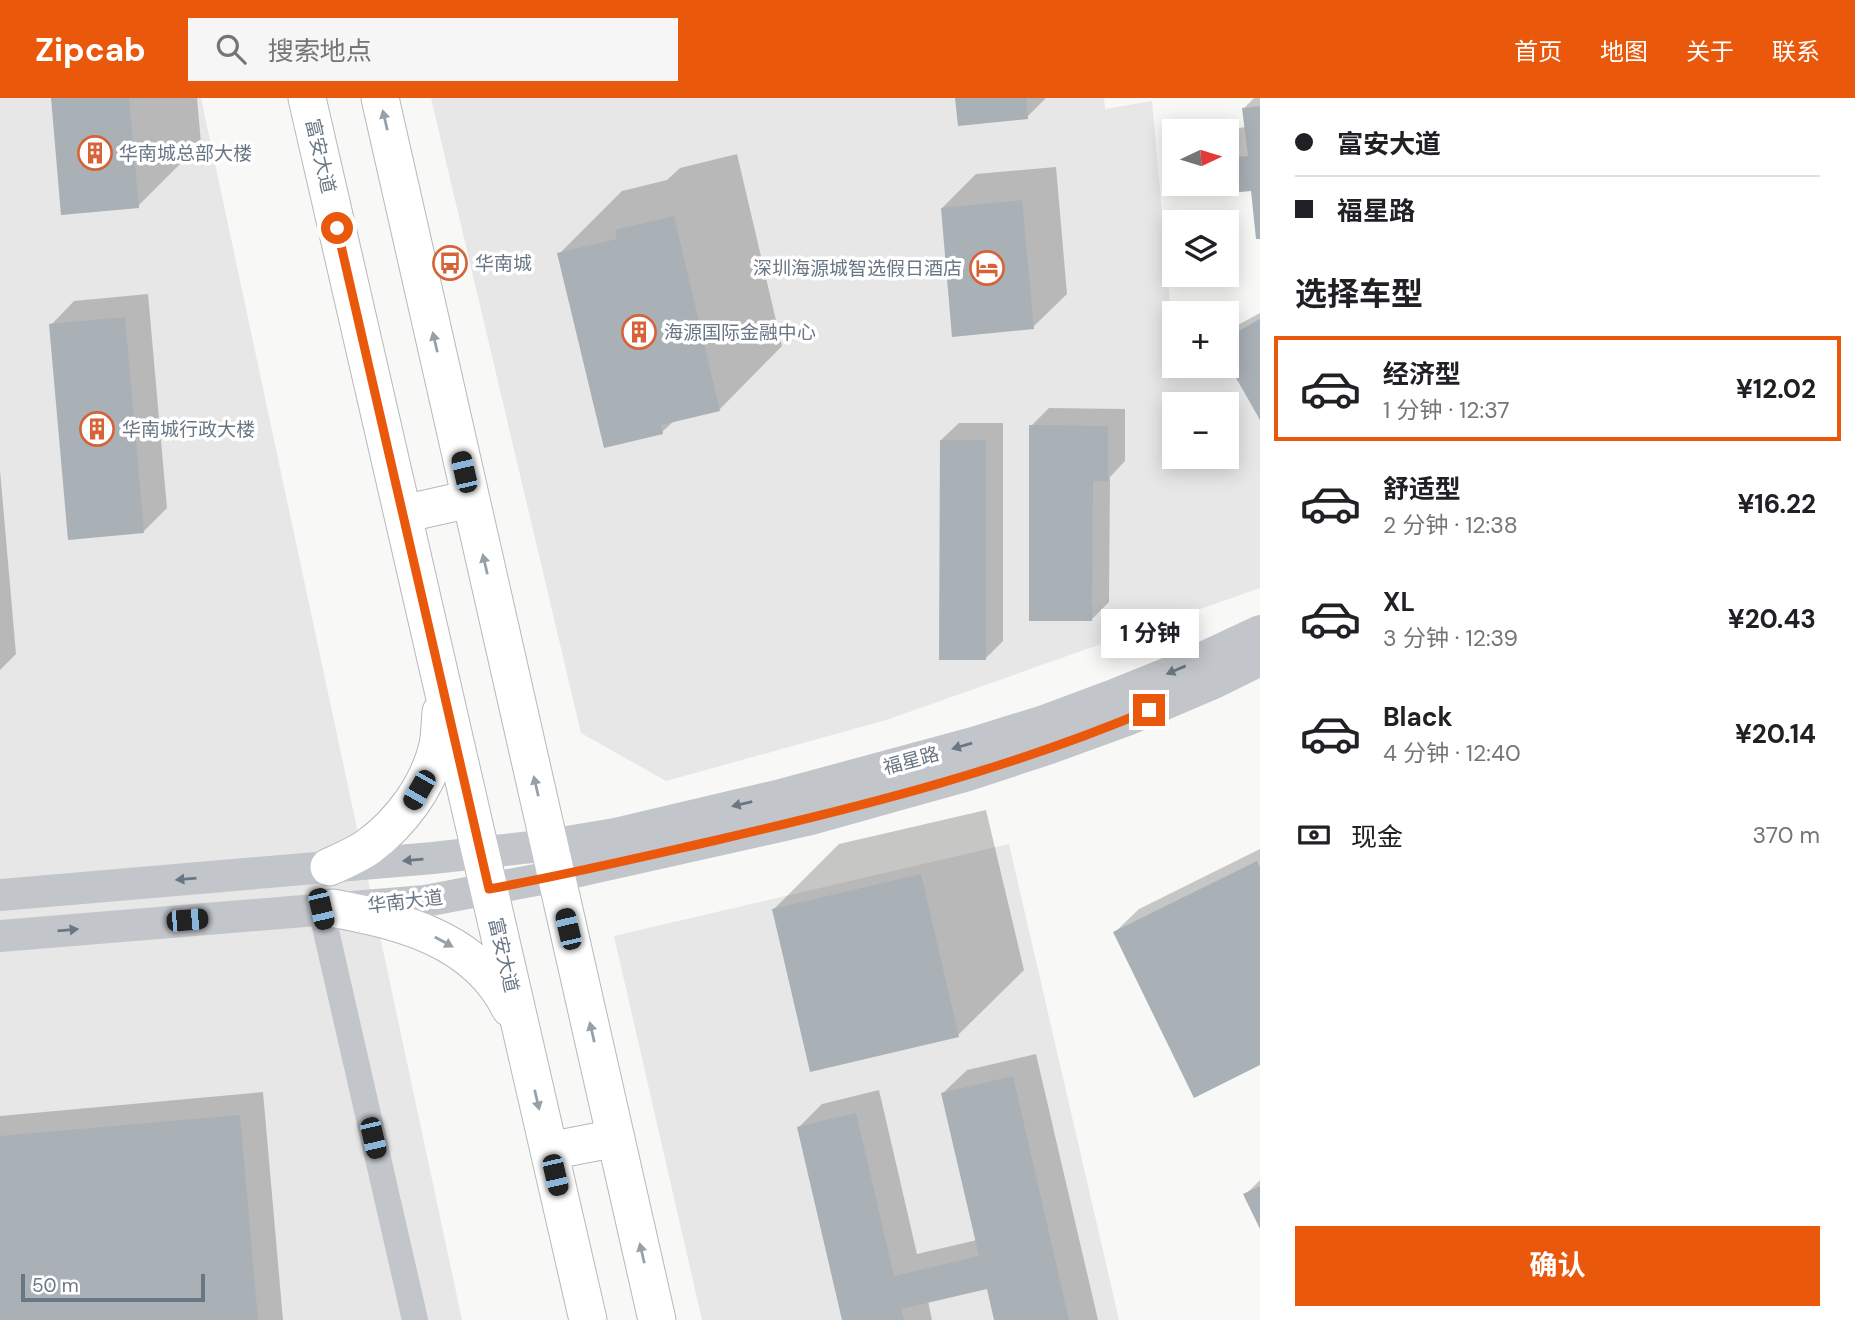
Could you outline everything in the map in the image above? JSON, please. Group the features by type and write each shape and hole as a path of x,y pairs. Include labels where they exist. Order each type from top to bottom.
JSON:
{"main road":[{"name":"富安大道","path":"307,98 588,1320"},
{"path":"380,98 657,1320"},
{"path":"403,514 470,499"},
{"path":"329,867 366,849 388,830 410,805 427,776 438,745 441,714 440,676"},
{"path":"326,909 374,916 411,926 443,940 470,958 491,978 522,1033"},
{"path":"549,1151 616,1138"}],"street":[{"name":"福星路","path":"553,861 615,834 781,795 1044,721 1183,667 1260,631"},
{"name":"福星路","path":"553,861 807,820 968,775 1127,720 1260,660"},
{"name":"华南大道","path":"0,895 480,852 553,861"},
{"name":"华南大道","path":"0,936 425,901 489,889 553,861"},
{"path":"326,909 415,1320"}],"shaded area":[{"path":"0,98 201,98 462,1320 0,1320"},
{"path":"431,98 1104,98 1105,109 1152,101 1162,212 1162,287 1169,287 1170,301 1162,301 1162,378 1239,378 1239,331 1260,319 1260,588 886,720 666,781 581,733"},
{"path":"1009,844 1119,1320 702,1320 614,936"}],"building":[{"name":"华南城总部大楼","path":"51,98 129,98 139,208 61,215"},
{"path":"955,98 1026,98 1028,119 958,126"},
{"path":"1260,106 1260,239 1256,239 1251,191 1239,192 1239,157 1248,156 1242,108"},
{"name":"深圳海源城智选假日酒店","path":"1022,200 1034,329 952,337 941,208"},
{"name":"海源国际金融中心","path":"674,216 720,411 661,425 663,434 604,448 557,253 617,239 615,230"},
{"name":"华南城行政大楼","path":"125,317 144,533 68,540 49,324"},
{"path":"1260,319 1260,420 1236,378 1239,378 1239,331"},
{"path":"1029,425 1108,426 1108,481 1093,481 1092,621 1029,621"},
{"path":"940,440 986,440 986,660 939,660"},
{"path":"1257,861 1260,868 1260,1065 1194,1098 1113,932"},
{"path":"921,874 959,1037 810,1072 772,909"},
{"path":"1013,1076 1069,1320 994,1320 987,1289 901,1309 904,1320 842,1320 797,1127 856,1113 894,1276 979,1256 941,1093"},
{"path":"240,1115 258,1320 0,1320 0,1136"},
{"path":"1260,1186 1260,1229 1243,1194"}],"place":[{"name":"华南城总部大楼","path":"95,153"},
{"name":"华南城","path":"450,263"},
{"name":"深圳海源城智选假日酒店","path":"987,268"},
{"name":"海源国际金融中心","path":"639,332"},
{"name":"华南城行政大楼","path":"97,429"}],"route":[{"path":"337,228 489,889 807,820 887,799 1050,748 1149,710"}]}
